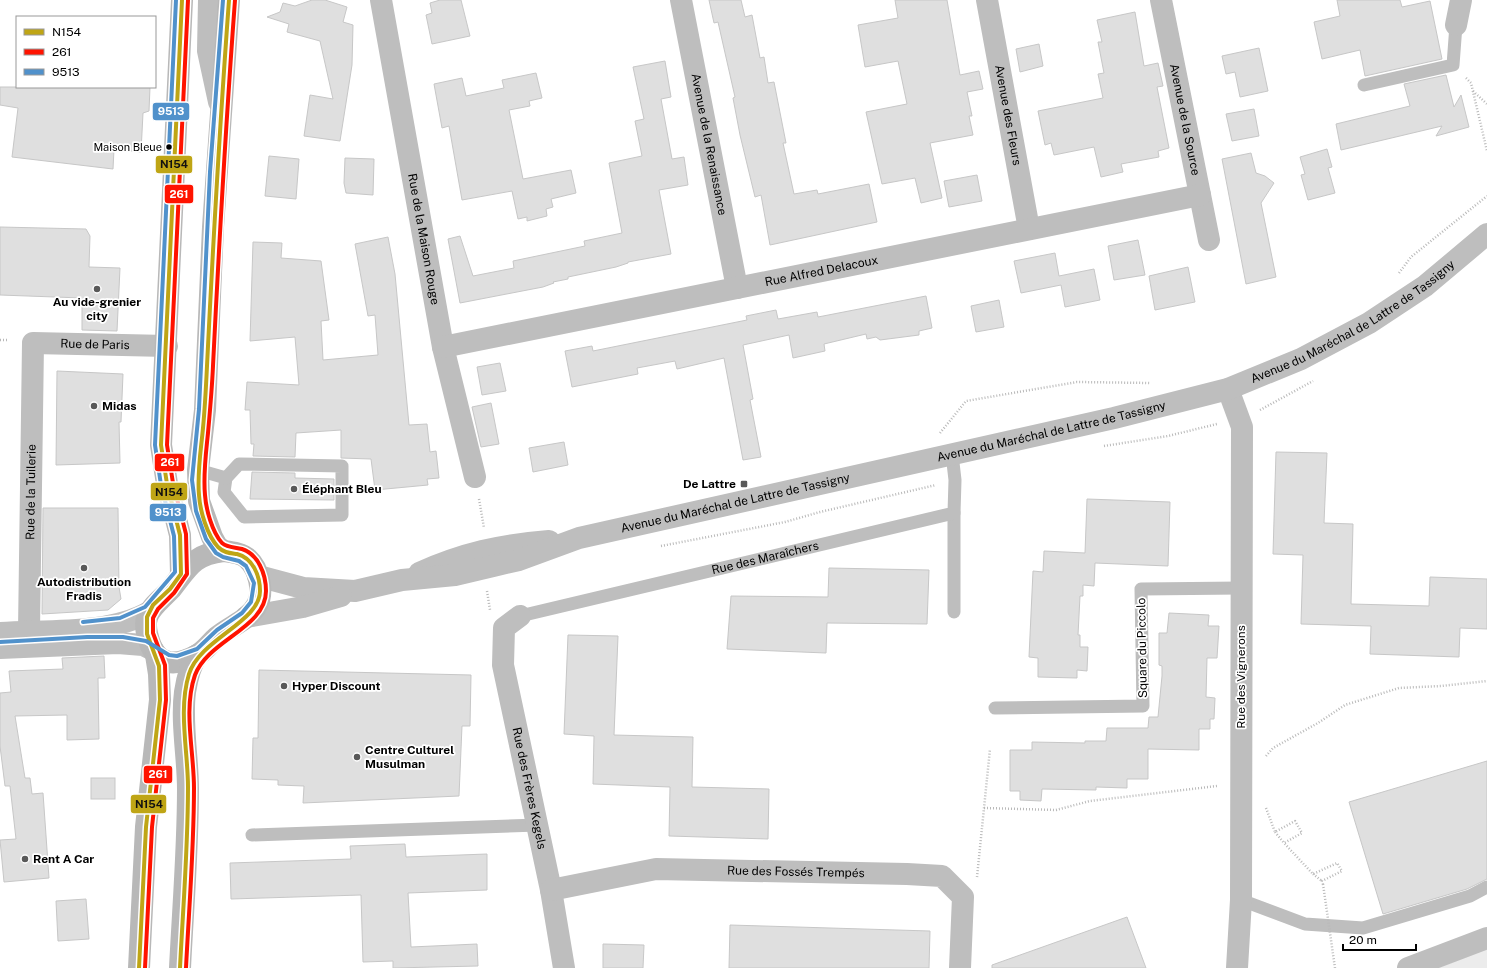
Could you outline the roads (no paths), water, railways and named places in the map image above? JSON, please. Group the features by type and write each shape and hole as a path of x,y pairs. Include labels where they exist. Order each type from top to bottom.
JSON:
{"main road":[{"path":"181,574 180,536 167,484 162,445 182,0"},
{"path":"223,551 217,546 212,537 199,501 198,470 205,410 213,227 229,0"},
{"path":"139,968 146,828 160,711 160,674 155,653 147,634 146,625 149,612 153,605 170,589 187,567 212,553 223,551 242,555 248,559 258,576 260,595 258,604 246,617 217,637 198,655 192,663 185,692 184,719 187,744 188,788 180,968"},
{"path":"155,653 166,662 174,663 182,662 198,655"}],"street":[{"path":"209,0 208,51 221,111"},
{"name":"Rue de la Maison Rouge","path":"381,0 443,347 475,477"},
{"name":"Avenue de la Renaissance","path":"681,0 737,288"},
{"name":"Avenue des Fleurs","path":"987,0 1029,229"},
{"name":"Avenue de la Source","path":"1161,0 1209,240"},
{"path":"1456,25 1461,0"},
{"name":"Rue Alfred Delacoux","path":"443,347 1200,195"},
{"name":"Avenue du Maréchal de Lattre de Tassigny","path":"258,576 303,588 355,591 402,580 451,558 489,548 578,538 1147,410 1228,389 1301,359 1369,323 1425,286 1487,234"},
{"name":"Rue de Paris","path":"32,354 33,343 167,346"},
{"name":"Rue de la Tuilerie","path":"29,631 32,354"},
{"name":"Rue des Vignerons","path":"1228,389 1242,427 1241,900 1237,968"},
{"path":"246,617 303,607 355,591"},
{"path":"0,633 111,626 131,621 149,612"},
{"name":"Rue des Frères Kegels","path":"520,616 504,628 503,665 538,825 564,968"},
{"path":"0,648 118,642 143,645 155,653"},
{"name":"Rue des Fossés Trempés","path":"551,890 656,869 942,876 963,897 960,968"},
{"path":"1408,968 1487,938"}],"lane":[{"path":"1364,85 1453,65 1456,25"},
{"path":"952,454 955,480 954,612"},
{"path":"239,464 342,466 342,515 244,517 224,492 226,478 239,464"},
{"path":"198,470 226,478"},
{"name":"Rue des Maraîchers","path":"520,616 954,512"},
{"name":"Square du Piccolo","path":"995,708 1143,706 1141,589 1241,588"},
{"path":"252,835 538,825"},
{"path":"1241,900 1305,924 1363,928 1470,896 1487,887"}],"place":[{"name":"Maison Bleue","path":"169,147"},
{"name":"Au vide-grenier city","path":"97,289"},
{"name":"Midas","path":"94,406"},
{"name":"De Lattre","path":"744,484"},
{"name":"Éléphant Bleu","path":"294,489"},
{"name":"Autodistribution Fradis","path":"84,568"},
{"name":"Hyper Discount","path":"284,686"},
{"name":"Centre Culturel Musulman","path":"357,757"},
{"name":"Rent A Car","path":"25,859"}]}
